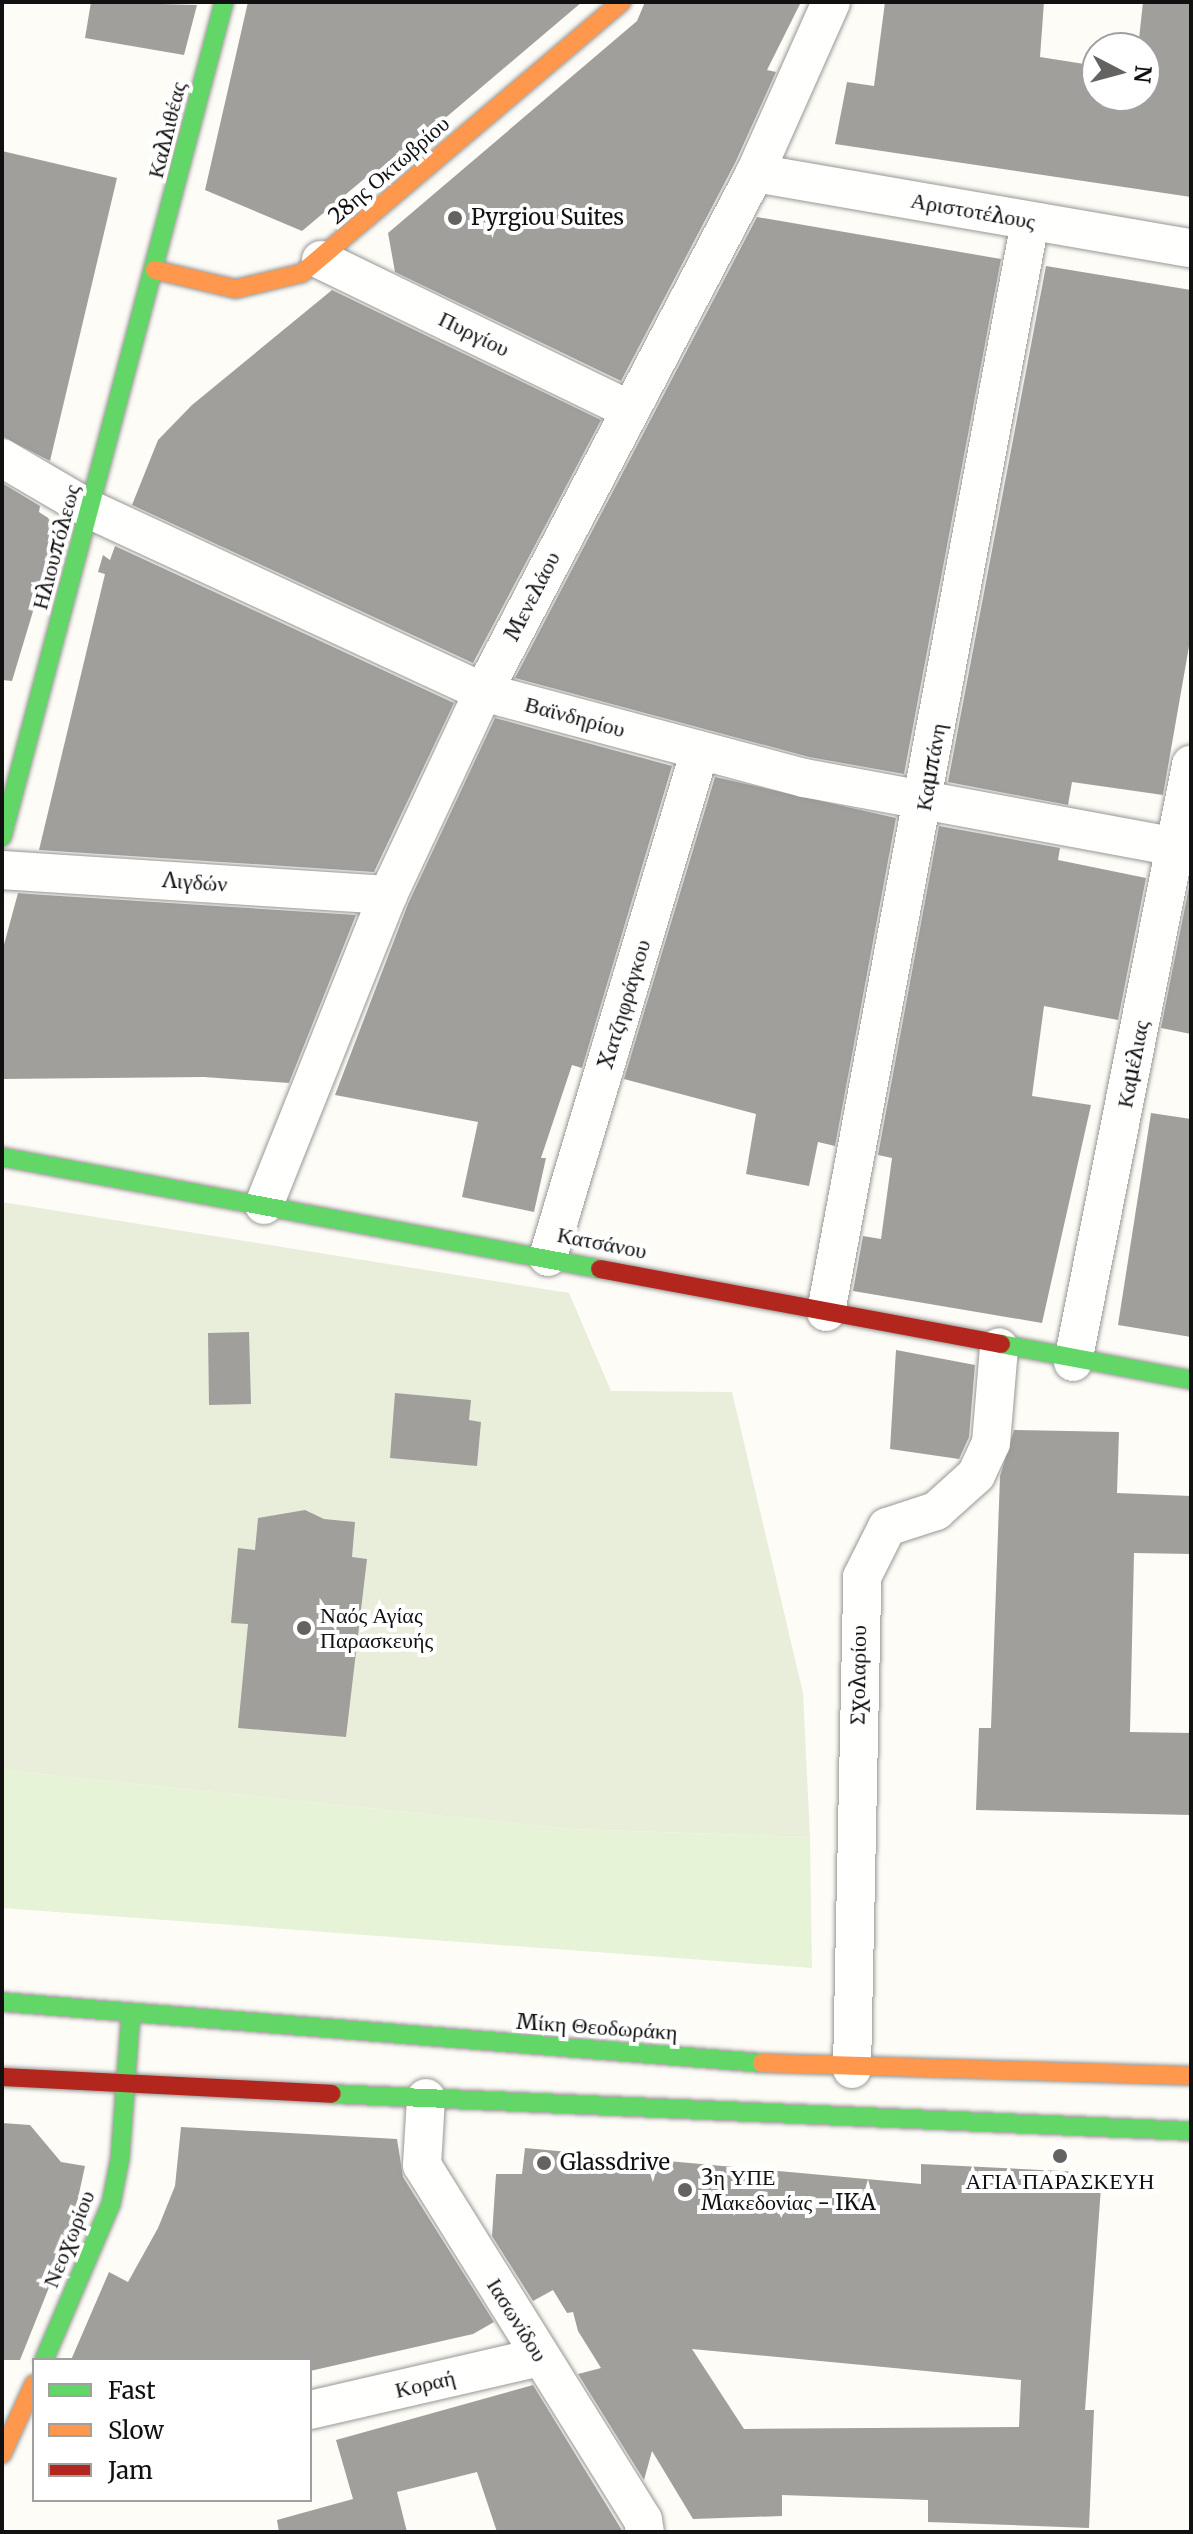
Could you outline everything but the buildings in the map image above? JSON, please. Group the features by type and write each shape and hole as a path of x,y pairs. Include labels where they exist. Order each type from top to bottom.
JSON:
{"main road":[{"name":"Καλλιθέας","path":"155,270 224,2"},
{"name":"28ης Οκτωβρίου","path":"155,270 219,287 256,288 302,273 621,2"},
{"name":"Ηλιουπόλεως","path":"2,837 155,270"},
{"name":"Κατσάνου","path":"2,1157 548,1257 1073,1362 1191,1380"},
{"name":"Μίκη Θεοδωράκη","path":"2,2002 852,2069 1191,2076"},
{"name":"Νεοχωρίου","path":"45,2358 111,2204 131,2013"},
{"path":"2,2077 855,2120 1191,2131"},
{"path":"2,2454 30,2404"}],"street":[{"name":"Μενελάου","path":"264,1205 388,895 483,692 628,409 755,173 831,2"},
{"name":"Αριστοτέλους","path":"755,173 1191,248"},
{"name":"Καμπάνη","path":"826,1312 925,798 1030,222"},
{"name":"Πυργίου","path":"321,260 628,409"},
{"name":"Βαϊνδηρίου","path":"2,458 91,510 483,692 804,778 1184,848"},
{"name":"Χατζηφράγκου","path":"548,1257 700,750"},
{"name":"Καμέλιας","path":"1073,1362 1184,848 1191,765"},
{"name":"Λιγδών","path":"2,870 388,895"},
{"name":"Σχολαρίου","path":"852,2069 862,1577 887,1527 936,1511 976,1475 991,1443 999,1347"},
{"name":"Ιασωνίδου","path":"426,2098 422,2165 643,2520 645,2532"},
{"name":"Κοραή","path":"312,2410 540,2357"}],"green space":[{"path":"2,1202 569,1293 611,1391 732,1392 803,1693 810,1837 570,1829 2,1770"},
{"path":"2,1770 570,1829 810,1837 812,1968 2,1908"}],"traffic: fast":[{"path":"2,837 224,2"},
{"path":"2,1157 600,1269"},
{"path":"1001,1344 1191,1380"},
{"path":"2,2002 762,2063"},
{"path":"45,2358 111,2204 120,2158 131,2013"},
{"path":"332,2094 1191,2131"}],"traffic: slow":[{"path":"155,270 236,289 302,273 621,2"},
{"path":"762,2063 1191,2076"},
{"path":"2,2454 32,2388"}],"traffic: jam":[{"path":"600,1269 1001,1344"},
{"path":"2,2077 332,2094"}],"place":[{"name":"Pyrgiou Suites","path":"455,218"},
{"name":"Ναός Αγίας Παρασκευής","path":"304,1628"},
{"name":"ΑΓΙΑ ΠΑΡΑΣΚΕΥΗ","path":"1060,2156"},
{"name":"Glassdrive","path":"544,2163"},
{"name":"3η ΥΠΕ Μακεδονίας - IKA","path":"685,2190"}]}
